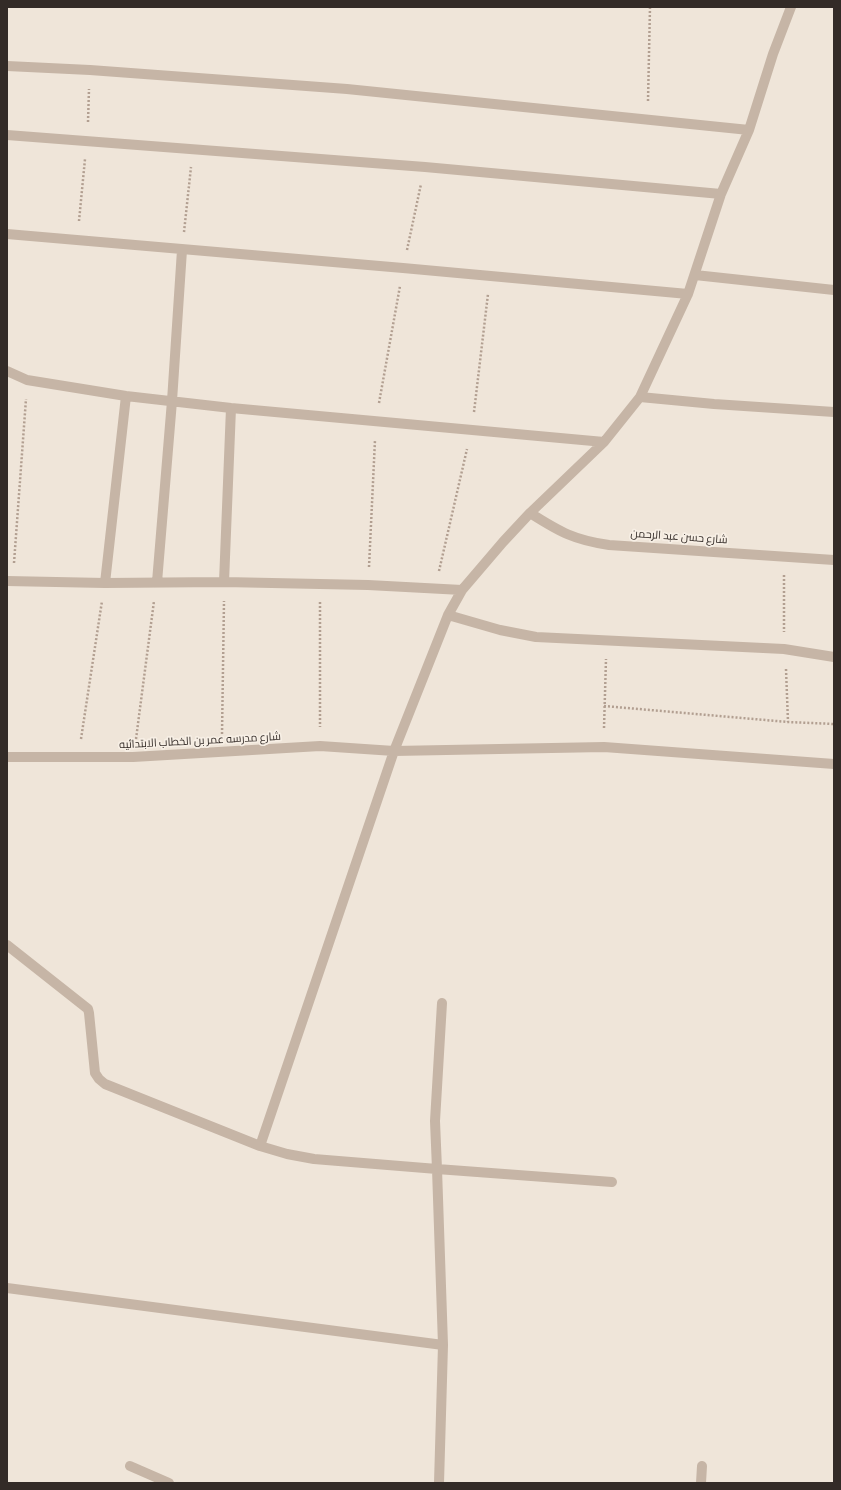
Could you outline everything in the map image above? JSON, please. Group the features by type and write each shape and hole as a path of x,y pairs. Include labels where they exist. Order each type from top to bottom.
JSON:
{"street":[{"path":"260,1146 394,751 448,615 462,590 530,513 604,442 640,397 688,294 721,194 749,130 773,54 791,7"},
{"path":"7,66 90,70 347,89 749,130"},
{"path":"7,135 425,167 721,194"},
{"path":"7,234 688,294"},
{"path":"157,582 172,400 182,250"},
{"path":"695,275 834,290"},
{"path":"7,371 28,380 126,396 172,400 231,408 604,442"},
{"path":"105,583 126,396"},
{"path":"640,397 714,404 834,412"},
{"path":"224,582 231,408"},
{"name":"شارع حسن عبد الرحمن","path":"530,513 556,530 573,538 609,545 834,560"},
{"path":"10,581 105,583 224,582 320,584 462,590"},
{"path":"448,615 500,630 536,637 784,649 834,657"},
{"name":"شارع مدرسه عمر بن الخطاب الابتدائيه","path":"7,757 133,757 222,753 320,746 394,751 604,747 834,764"},
{"path":"7,945 88,1009 95,1073 105,1084 260,1146 287,1154 314,1159 612,1182"},
{"path":"439,1483 443,1345 435,1121 442,1003"},
{"path":"7,1288 443,1345"},
{"path":"130,1466 169,1483"},
{"path":"701,1483 702,1466"}],"path":[{"path":"647,119 650,7"},
{"path":"77,240 87,142 90,70"},
{"path":"182,250 193,149"},
{"path":"368,586 376,421 403,268 425,167"},
{"path":"435,588 472,430 490,276"},
{"path":"10,581 28,380"},
{"path":"783,556 784,649 788,722"},
{"path":"133,757 157,582"},
{"path":"222,753 224,582"},
{"path":"78,758 105,583"},
{"path":"320,584 320,746"},
{"path":"606,641 604,706 788,722 834,724"}]}
